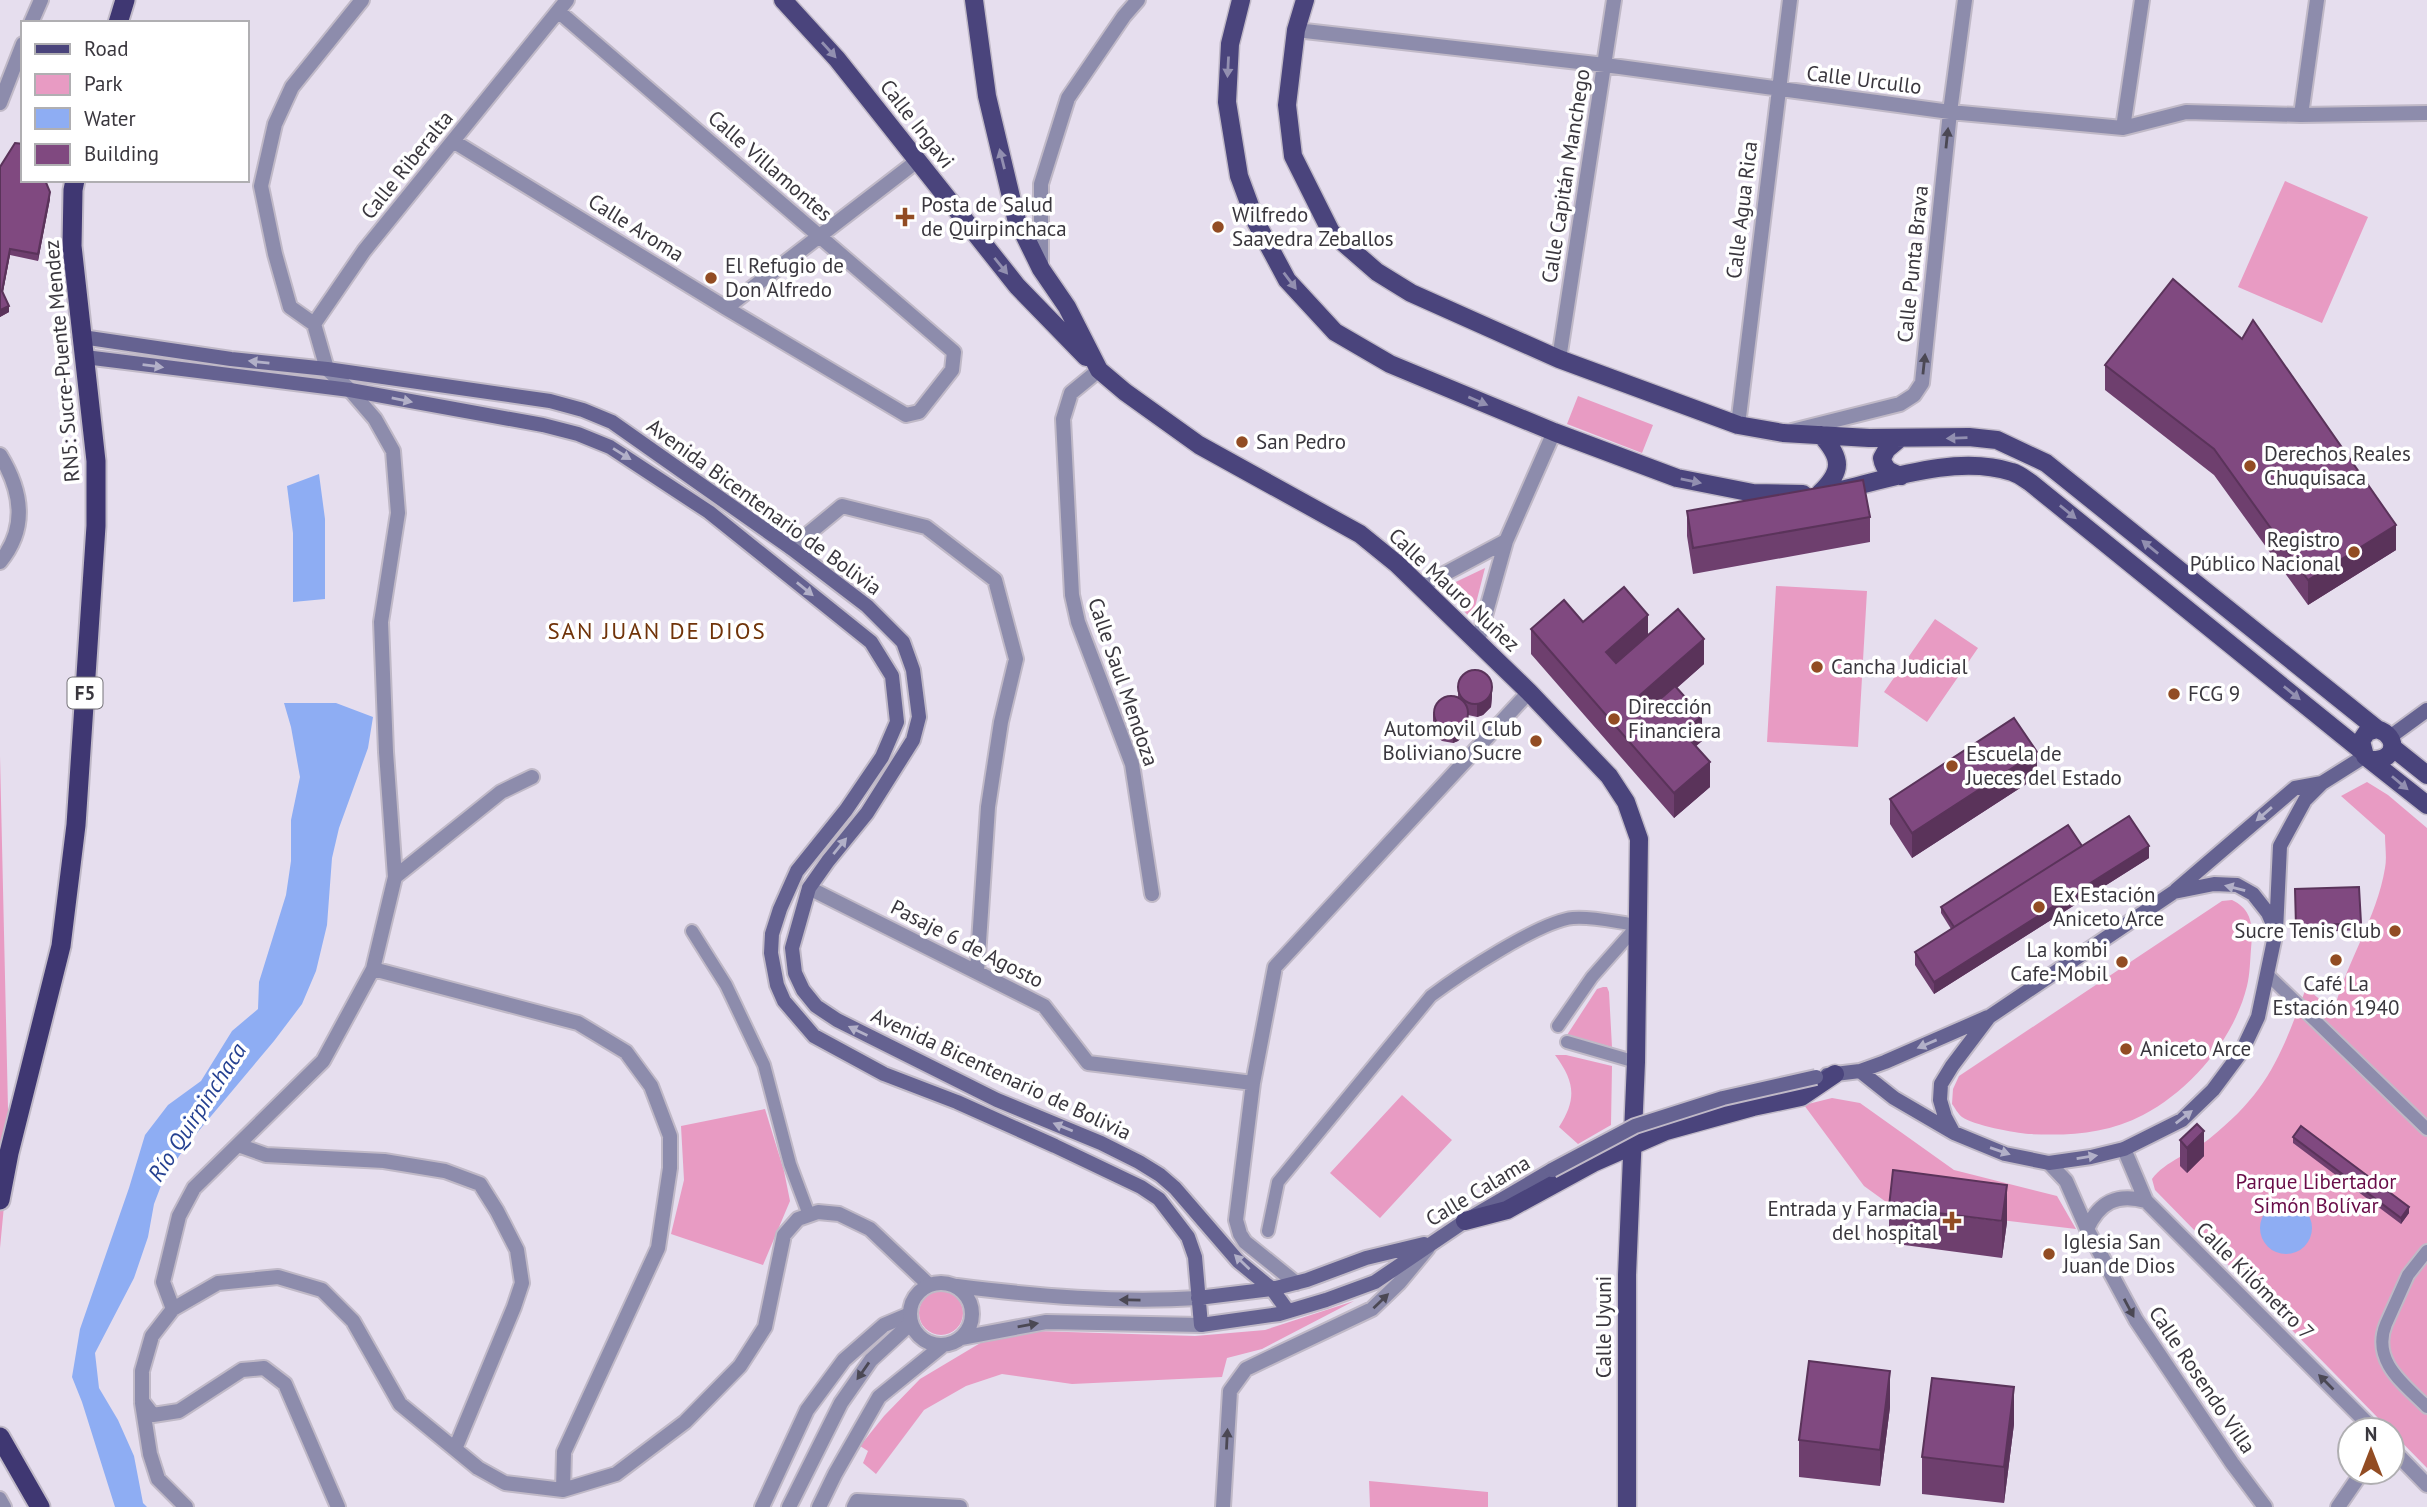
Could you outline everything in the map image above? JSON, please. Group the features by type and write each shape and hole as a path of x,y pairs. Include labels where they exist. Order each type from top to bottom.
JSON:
{"highway":[{"path":"119,21 125,0"},
{"name":"RN5: Sucre-Puente Mendez","path":"0,1200 9,1153 61,947 71,874 96,526 96,461 72,246 75,182"},
{"path":"0,1437 40,1507"}],"main road":[{"name":"Calle Ingavi","path":"783,0 837,59 1017,286 1099,370"},
{"name":"Calle Mauro Nuñez","path":"974,0 987,96 1016,218 1041,268 1067,307 1099,370 1125,392 1199,444 1360,534 1397,564 1529,692 1609,776 1626,802 1639,839 1634,1089"},
{"path":"1241,0 1230,44 1227,102 1238,176 1256,222 1287,279 1335,332 1390,364 1554,432 1677,478 1753,493 1790,495 1820,493 1935,468 1982,467 2014,472 2031,482 2427,805"},
{"path":"1305,0 1296,30 1287,105 1293,156 1331,232 1377,272 1410,293 1559,359 1738,425 1783,433 1842,437 1969,437 1997,440 2046,463 2386,738 2427,775"},
{"name":"Avenida Bicentenario de Bolivia","path":"82,337 550,401 583,410 612,422 791,548 867,607 903,642 913,670 919,717 913,740 867,813 809,888 792,948 795,973 803,990 816,1006 837,1020 997,1100 1139,1161 1175,1188 1238,1261 1272,1289 1288,1311"},
{"name":"Avenida Bicentenario de Bolivia","path":"85,357 350,390 543,425 578,434 610,447 709,512 871,642 892,676 897,722 882,757 846,810 797,871 780,909 772,934 771,953 777,985 784,1001 814,1036 884,1074 957,1102 1055,1146 1141,1187 1159,1199 1188,1237 1195,1257 1201,1325"},
{"path":"1820,493 1836,472 1837,458 1832,447 1821,435"},
{"path":"1899,439 1887,449 1882,458 1883,466 1901,476"},
{"path":"2031,482 2039,485 2049,478 2050,470 2046,463"},
{"path":"2178,601 2186,603 2194,600 2198,593 2193,582"},
{"path":"2386,738 2388,756 2379,761 2367,756 2361,741 2363,736 2386,738 2427,710"},
{"path":"2322,783 2295,788 2174,892 1989,1017 1860,1071 1894,1098 1954,1133 2005,1154 2049,1163 2124,1149 2182,1120 2213,1090 2242,1051 2258,1017 2276,931 2280,846 2305,800 2322,783 2367,756"},
{"path":"2174,892 2214,884 2237,885 2253,894 2268,913 2276,931"},
{"path":"1954,1133 1940,1100 1941,1084 1989,1017"},
{"name":"Calle Calama","path":"1433,1242 1573,1158 1635,1126 1723,1098 1816,1077 1860,1071"},
{"path":"1465,1221 1507,1210 1593,1163 1666,1131 1801,1097 1835,1074"},
{"name":"Calle Uyuni","path":"1627,1507 1627,1275 1634,1089"},
{"path":"1198,1298 1272,1289 1366,1258 1433,1242"},
{"path":"1201,1325 1288,1311 1376,1282 1433,1242"}],"street":[{"path":"32,21 41,0"},
{"path":"173,1309 163,1282 179,1216 194,1188 323,1061 373,969 396,877 386,752 381,622 398,513 393,452 375,419 327,369 314,324 290,307 275,254 261,186 275,124 292,87 362,0"},
{"path":"1041,268 1041,184 1068,98 1138,0"},
{"name":"Calle Capitán Manchego","path":"1559,359 1614,0"},
{"name":"Calle Agua Rica","path":"1738,425 1790,0"},
{"name":"Calle Punta Brava","path":"1783,433 1900,404 1914,394 1922,383 1950,112 1965,0"},
{"path":"2123,128 2142,0"},
{"path":"2301,115 2317,0"},
{"name":"Calle Riberalta","path":"314,324 364,251 562,6"},
{"name":"Calle Villamontes","path":"562,6 819,237 954,352 952,370 919,412 906,415"},
{"name":"Calle Urcullo","path":"1296,30 1605,65 1950,112 2123,128 2186,112 2301,115 2427,113"},
{"path":"0,103 21,49"},
{"name":"Calle Aroma","path":"453,141 906,415"},
{"path":"726,308 918,161"},
{"name":"Calle Saul Mendoza","path":"1099,370 1071,393 1063,419 1072,595 1078,622 1132,764 1152,894"},
{"path":"1837,458 1842,437 1858,414"},
{"path":"1858,414 1853,423 1855,429 1868,438"},
{"path":"1477,644 1506,541 1554,432"},
{"path":"0,455 18,495 19,517 12,546 0,562"},
{"path":"791,548 842,506 926,527 995,580 1016,659 1000,722 988,807 977,972"},
{"path":"1420,587 1506,541"},
{"path":"1296,1283 1245,1242 1236,1220 1253,1083 1275,967 1529,692"},
{"path":"396,877 501,792 532,777"},
{"name":"Pasaje 6 de Agosto","path":"809,888 1044,1006 1088,1063 1253,1083"},
{"path":"373,969 578,1023 626,1052 651,1086 670,1136 670,1168 659,1248 564,1451 563,1490"},
{"path":"238,1145 267,1155 384,1161 445,1171 480,1184 517,1250 522,1283 455,1449"},
{"name":"Calle Kilómetro 7","path":"2124,1149 2146,1200 2360,1416"},
{"name":"Calle Rosendo Villa","path":"2049,1163 2066,1181 2087,1229 2136,1320 2232,1463 2265,1507"},
{"path":"2087,1229 2094,1214 2104,1205 2117,1199 2146,1200"},
{"path":"186,1507 159,1479 150,1454 142,1401 142,1371 152,1336 173,1309 218,1283 278,1276 322,1290 353,1321 400,1404 478,1468 505,1483 563,1490 616,1474 685,1422 740,1366 765,1327 784,1235 798,1219 818,1212 839,1214 870,1229 929,1285"},
{"name":"Calle Calama","path":"1223,1507 1230,1391 1246,1369 1372,1309 1399,1283 1433,1242"},
{"path":"789,1507 841,1402 871,1360 910,1319 915,1297 929,1285 938,1282 1051,1298 1198,1298"},
{"path":"957,1286 970,1301 973,1311 968,1331 961,1338"},
{"path":"910,1319 923,1340 942,1346"},
{"path":"762,1507 807,1410 844,1360 884,1325 910,1319"},
{"path":"819,1507 879,1397 942,1346 961,1338 1046,1322 1201,1325"},
{"path":"142,1401 153,1415 179,1411 242,1370 264,1368 285,1384 338,1507"},
{"path":"2406,1463 2427,1485"},
{"path":"2337,1507 2352,1486"},
{"path":"855,1504 960,1507"}],"lane":[{"path":"1268,1231 1278,1182 1431,996 1460,974 1548,925 1573,918 1638,925"},
{"path":"1558,1026 1592,977 1638,925"},
{"path":"692,931 726,985 764,1065 790,1164 809,1215"},
{"path":"2268,975 2427,1129"},
{"path":"1567,1042 1636,1062"},
{"path":"2427,1251 2407,1275 2383,1331 2383,1354 2390,1370 2427,1407"},
{"path":"0,1498 5,1507"}],"green space":[{"path":"2285,181 2368,217 2322,323 2238,287"},
{"path":"1578,396 1653,425 1642,453 1567,424"},
{"path":"1485,568 1472,619 1441,589"},
{"name":"Cancha Judicial","path":"1776,586 1867,591 1858,747 1767,742"},
{"path":"1935,619 1978,648 1927,722 1884,692"},
{"path":"0,756 9,1153 0,1248"},
{"name":"Parque Libertador Simón Bolívar","path":"2367,782 2388,795 2427,828 2427,1468 2406,1447 2406,1416 2376,1416 2155,1190 2152,1179 2164,1167 2209,1139 2246,1105 2280,1053 2306,988 2334,1011 2369,922 2386,864 2385,835 2341,796"},
{"path":"2232,900 2244,909 2250,920 2252,941 2247,986 2241,1006 2221,1044 2178,1092 2129,1121 2101,1130 2073,1134 2029,1134 2005,1130 1967,1120 1958,1113 1952,1104 1953,1089 1959,1076 2222,901"},
{"path":"1607,987 1609,992 1612,1047 1567,1035 1597,989"},
{"path":"1555,1055 1612,1066 1611,1125 1578,1144 1559,1127 1569,1108 1571,1091 1567,1074"},
{"path":"1402,1095 1452,1140 1380,1218 1330,1173"},
{"path":"1832,1098 1860,1103 1954,1170 2057,1196 2076,1229 1893,1207 1864,1186 1804,1105"},
{"path":"765,1109 790,1201 763,1265 671,1234 684,1180 681,1126"},
{"path":"941,1291 957,1297 963,1313 957,1329 941,1335 925,1329 919,1313 925,1297"},
{"path":"1354,1301 1262,1349 1227,1358 1222,1377 1072,1384 1002,1374 966,1386 924,1410 876,1474 863,1463 868,1451 860,1446 884,1416 920,1379 982,1342 1036,1331 1195,1336 1265,1330"},
{"path":"1369,1481 1488,1492 1488,1507 1370,1507"}],"water":[{"path":"319,474 325,519 325,599 293,602 293,533 287,486"},
{"name":"Río Quirpinchaca","path":"284,703 336,703 373,717 368,748 339,828 332,858 327,925 316,971 302,1004 186,1146 164,1178 154,1204 148,1237 134,1278 95,1353 99,1388 118,1420 134,1456 143,1503 147,1507 115,1507 72,1377 80,1329 145,1135 168,1105 201,1081 232,1031 258,1009 259,982 286,895 291,861 291,820 300,777"},
{"path":"2286,1202 2305,1209 2312,1228 2305,1247 2286,1254 2267,1247 2260,1228 2267,1209"}],"building":[{"path":"15,143 21,144 21,182 46,182 50,192 38,254 10,249 2,291 9,306 0,310 0,167"},
{"path":"2173,279 2242,339 2253,320 2396,525 2308,580 2214,449 2105,365"},
{"path":"1863,480 1870,517 1693,548 1687,511"},
{"path":"1624,587 1648,615 1606,652 1616,663 1678,609 1704,639 1640,695 1651,707 1675,686 1702,716 1683,732 1710,762 1674,793 1531,629 1564,600 1583,622"},
{"path":"1475,670 1487,675 1492,687 1487,699 1475,704 1463,699 1458,687 1463,675"},
{"path":"1451,696 1463,701 1468,713 1463,725 1451,730 1439,725 1434,713 1439,701"},
{"path":"2014,718 2037,752 1912,833 1890,799"},
{"name":"Ex Estación Aniceto Arce","path":"2129,816 2149,846 1934,982 1915,952"},
{"path":"2068,825 2082,846 1954,927 1941,907"},
{"path":"2359,887 2361,923 2296,926 2295,889"},
{"path":"2197,1124 2204,1131 2187,1148 2180,1140"},
{"path":"2301,1126 2409,1207 2401,1218 2293,1137"},
{"path":"1893,1170 2007,1185 2002,1221 1889,1207"},
{"path":"1809,1361 1890,1371 1880,1450 1799,1440"},
{"path":"1932,1378 2014,1387 2004,1467 1922,1457"}],"place":[{"name":"Posta de Salud de Quirpinchaca","path":"905,217"},
{"name":"Wilfredo Saavedra Zeballos","path":"1218,227"},
{"name":"El Refugio de Don Alfredo","path":"711,278"},
{"name":"San Pedro","path":"1242,442"},
{"name":"Derechos Reales Chuquisaca","path":"2250,466"},
{"name":"Registro Público Nacional","path":"2354,552"},
{"name":"Cancha Judicial","path":"1817,667"},
{"name":"FCG 9","path":"2174,694"},
{"name":"Dirección Financiera","path":"1614,719"},
{"name":"Automovil Club Boliviano Sucre","path":"1536,741"},
{"name":"Escuela de Jueces del Estado","path":"1952,766"},
{"name":"Ex Estación Aniceto Arce","path":"2039,907"},
{"name":"Sucre Tenis Club","path":"2395,931"},
{"name":"Café La Estación 1940","path":"2336,960"},
{"name":"La kombi Cafe-Mobil","path":"2122,962"},
{"name":"Aniceto Arce","path":"2126,1049"},
{"name":"Entrada y Farmacia del hospital","path":"1952,1221"},
{"name":"Iglesia San Juan de Dios","path":"2049,1254"}],"district":[{"name":"SAN JUAN DE DIOS","path":"657,631"}]}
